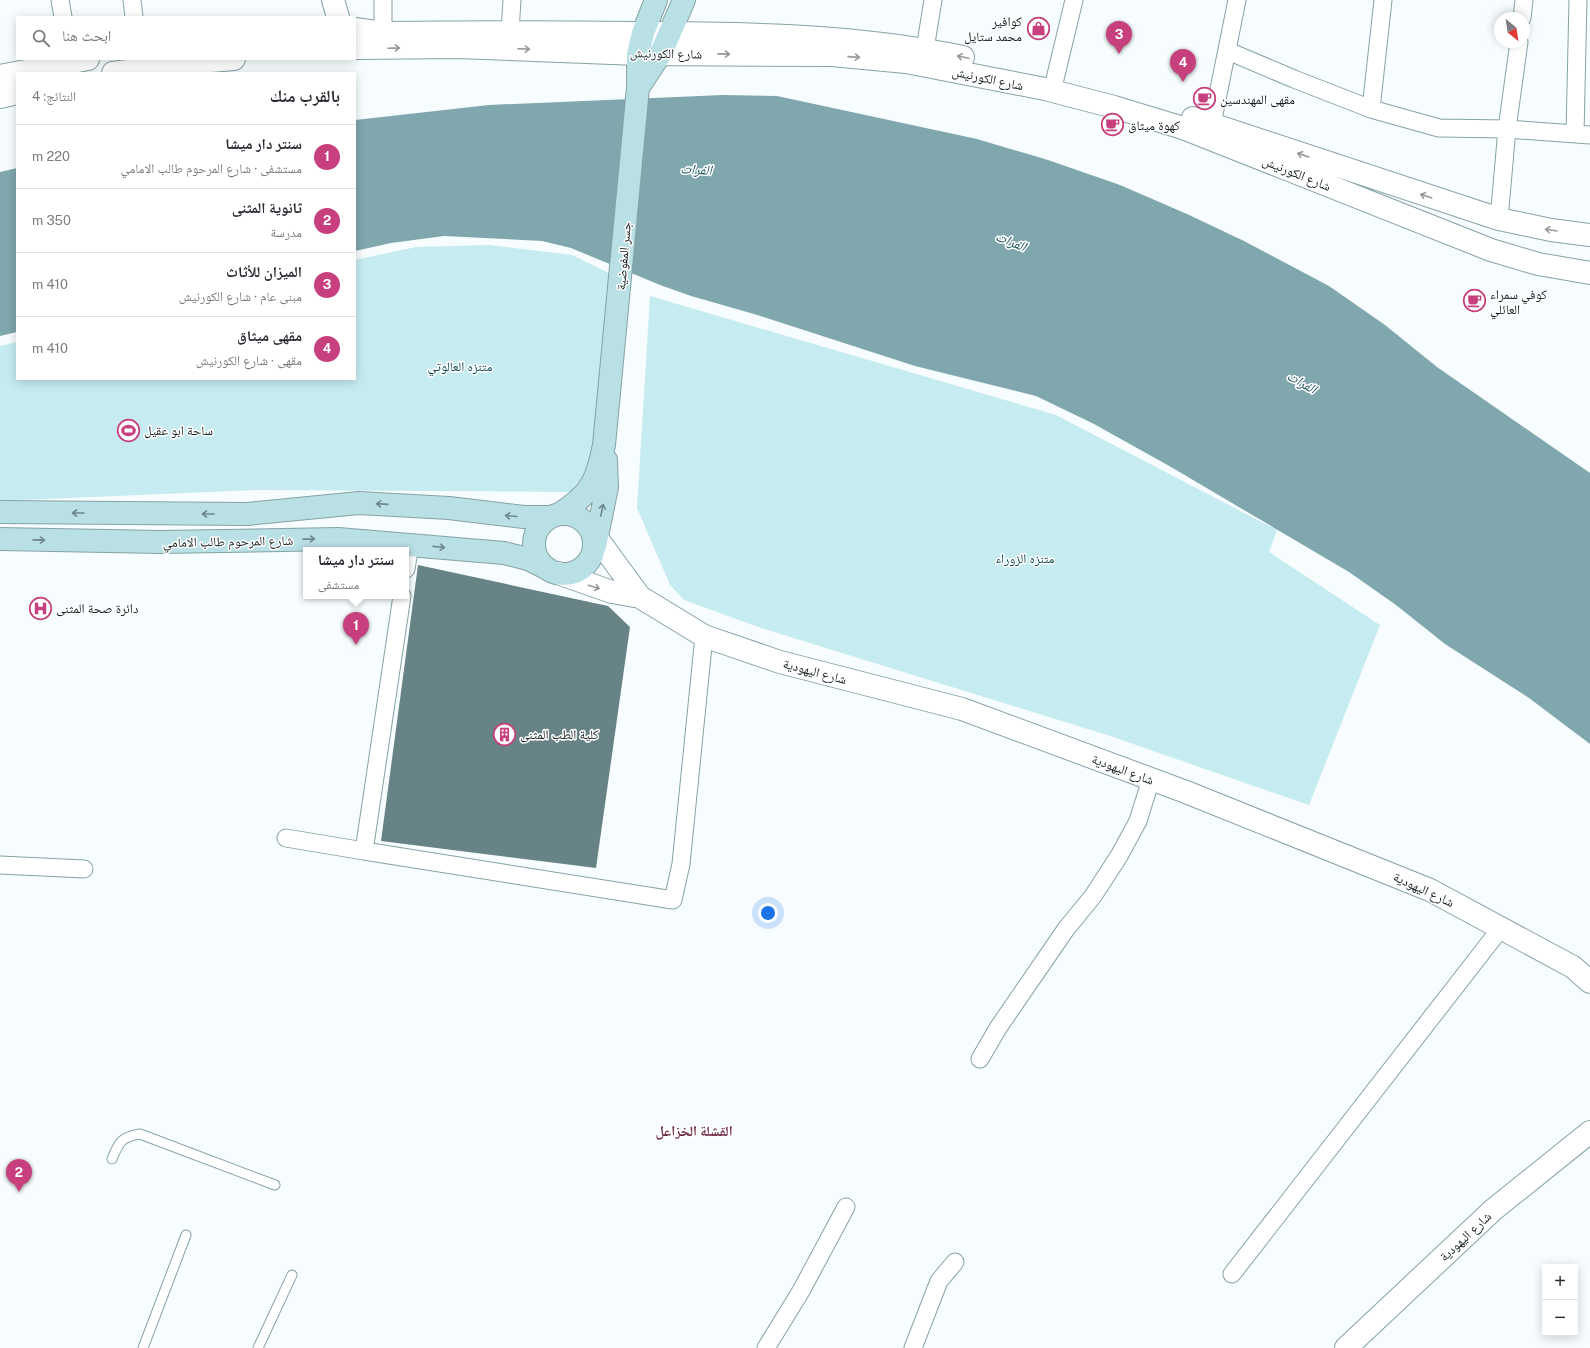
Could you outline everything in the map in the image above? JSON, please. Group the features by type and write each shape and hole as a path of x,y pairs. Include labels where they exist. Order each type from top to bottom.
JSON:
{"main road":[{"name":"جسر المفوضية","path":"604,445 608,423 638,88 638,54 643,33 656,0"},
{"path":"638,88 661,53 671,33 684,0"},
{"path":"604,445 607,488 594,539 591,558 577,571 568,574 553,571 541,562 536,553 534,543 537,533 542,524 572,507 592,485 599,472 604,445"},
{"name":"شارع المرحوم طالب الامامي","path":"0,512 247,514 358,503 449,508 524,517 555,516"},
{"path":"555,516 568,514 577,517 584,522 594,539"},
{"name":"شارع المرحوم طالب الامامي","path":"0,539 160,542 338,539 410,544 516,555 528,558 553,571"}],"street":[{"path":"60,0 62,16"},
{"path":"132,0 134,16"},
{"path":"333,0 338,16"},
{"path":"383,0 383,33"},
{"path":"510,32 512,0"},
{"path":"925,49 933,0"},
{"path":"1055,79 1074,0"},
{"path":"1212,124 1228,51 1237,0"},
{"path":"1371,109 1383,0"},
{"path":"1523,12 1524,0"},
{"path":"1228,51 1371,109 1440,128 1507,129 1582,135 1578,0"},
{"name":"شارع الكورنيش","path":"356,29 383,33 729,33 824,38 925,49 1055,79 1212,124 1341,168 1499,219 1551,230 1590,235"},
{"name":"شارع الكورنيش","path":"356,48 458,47 638,54 661,53 856,57 906,62 974,74 1060,94 1183,128 1514,258 1563,269 1590,273"},
{"path":"1499,219 1507,129 1518,48"},
{"path":"19,72 75,60"},
{"path":"120,72 186,63 222,60"},
{"path":"0,76 16,73"},
{"path":"0,97 16,93"},
{"path":"1335,188 1341,168"},
{"path":"594,539 640,597"},
{"path":"409,550 410,544"},
{"path":"553,571 585,584 612,592 640,597"},
{"name":"شارع اليهودية","path":"640,597 704,636 780,662 962,709 1151,779 1430,890 1573,967 1590,982"},
{"path":"364,851 402,599"},
{"path":"286,838 673,900 681,864 704,636"},
{"path":"980,1059 998,1028 1066,929 1093,896 1119,856 1138,820 1151,779"},
{"path":"0,865 84,870"},
{"path":"1232,1274 1501,928"},
{"name":"شارع اليهودية","path":"1346,1348 1493,1210 1590,1132"},
{"path":"766,1348 802,1291 846,1207"},
{"path":"913,1348 939,1281 955,1262"}],"lane":[{"path":"112,1159 118,1144 127,1136 140,1134 275,1185"},
{"path":"143,1348 186,1235"},
{"path":"258,1348 292,1274"}],"green space":[{"name":"متنزه العالوتي","path":"489,245 572,255 613,275 598,458 570,492 256,490 0,501 0,346 16,342 16,380 356,380 356,260 416,247"},
{"name":"متنزه الزوراء","path":"650,296 1056,415 1277,530 1269,552 1380,625 1309,805 1107,735 761,628 684,600 670,585 637,508"}],"water":[{"name":"الفرات","path":"723,95 777,96 977,139 1048,160 1120,185 1244,241 1329,286 1385,325 1437,367 1590,473 1590,744 1529,698 1445,644 1396,605 1349,572 1171,467 1094,424 1036,396 915,366 754,314 691,296 660,285 571,248 542,241 444,236 391,243 356,251 356,120 489,105"},
{"path":"16,168 16,332 0,336 0,172"}],"building":[{"name":"كلية الطب المثنى","path":"418,565 608,606 630,627 596,868 381,841"}],"place":[{"name":"كوافير محمد ستايل","path":"1038,28"},
{"name":"الميزان للأثاث","path":"1119,54"},
{"name":"مقهى ميثاق","path":"1183,82"},
{"name":"مقهى المهندسين","path":"1204,99"},
{"name":"كهوة ميثاق","path":"1112,125"},
{"name":"كوفي سمراء العائلي","path":"1475,301"},
{"name":"ساحة ابو عقيل","path":"129,430"},
{"name":"دائرة صحة المثنى","path":"41,608"},
{"name":"سنتر دار ميشا","path":"356,645"},
{"name":"كلية الطب المثنى","path":"505,734"},
{"name":"ثانوية المثنى","path":"19,1192"}],"district":[{"name":"القشلة الخزاعل","path":"694,1131"}]}
